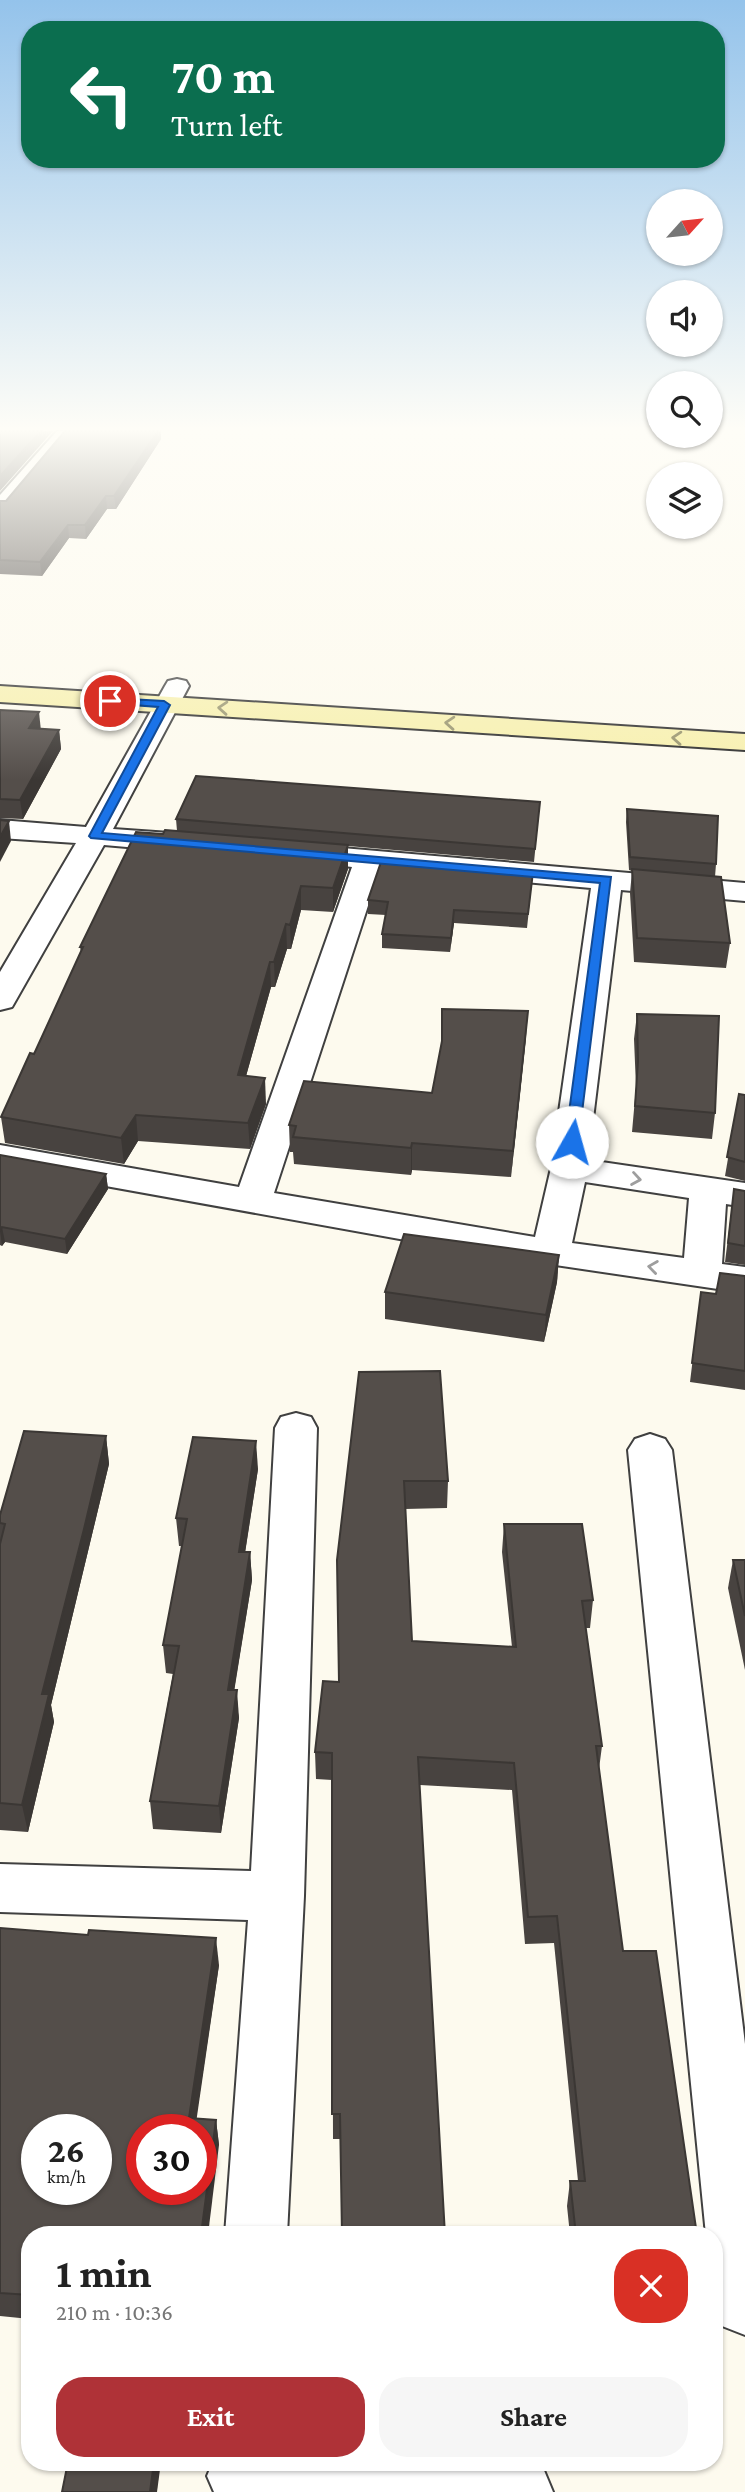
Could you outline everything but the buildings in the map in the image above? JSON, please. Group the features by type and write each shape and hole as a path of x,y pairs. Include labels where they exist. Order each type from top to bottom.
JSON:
{"street":[{"path":"0,674 171,695 745,742"},
{"path":"0,694 413,696"},
{"path":"0,1000 95,836 171,695"},
{"path":"634,710 745,720"},
{"path":"0,829 204,845"},
{"path":"273,851 745,891"},
{"path":"253,1201 369,859"},
{"path":"551,1252 569,1168 607,880"},
{"path":"0,1156 551,1252 745,1280"},
{"path":"569,1168 745,1195"},
{"path":"702,1273 708,1190"},
{"path":"257,2226 277,1896 296,1428"},
{"path":"650,1450 745,2303"},
{"path":"0,1888 277,1896"},
{"path":"241,2477 519,2492"}],"route":[{"path":"110,701 164,705 95,836 607,880 572,1142"}]}
